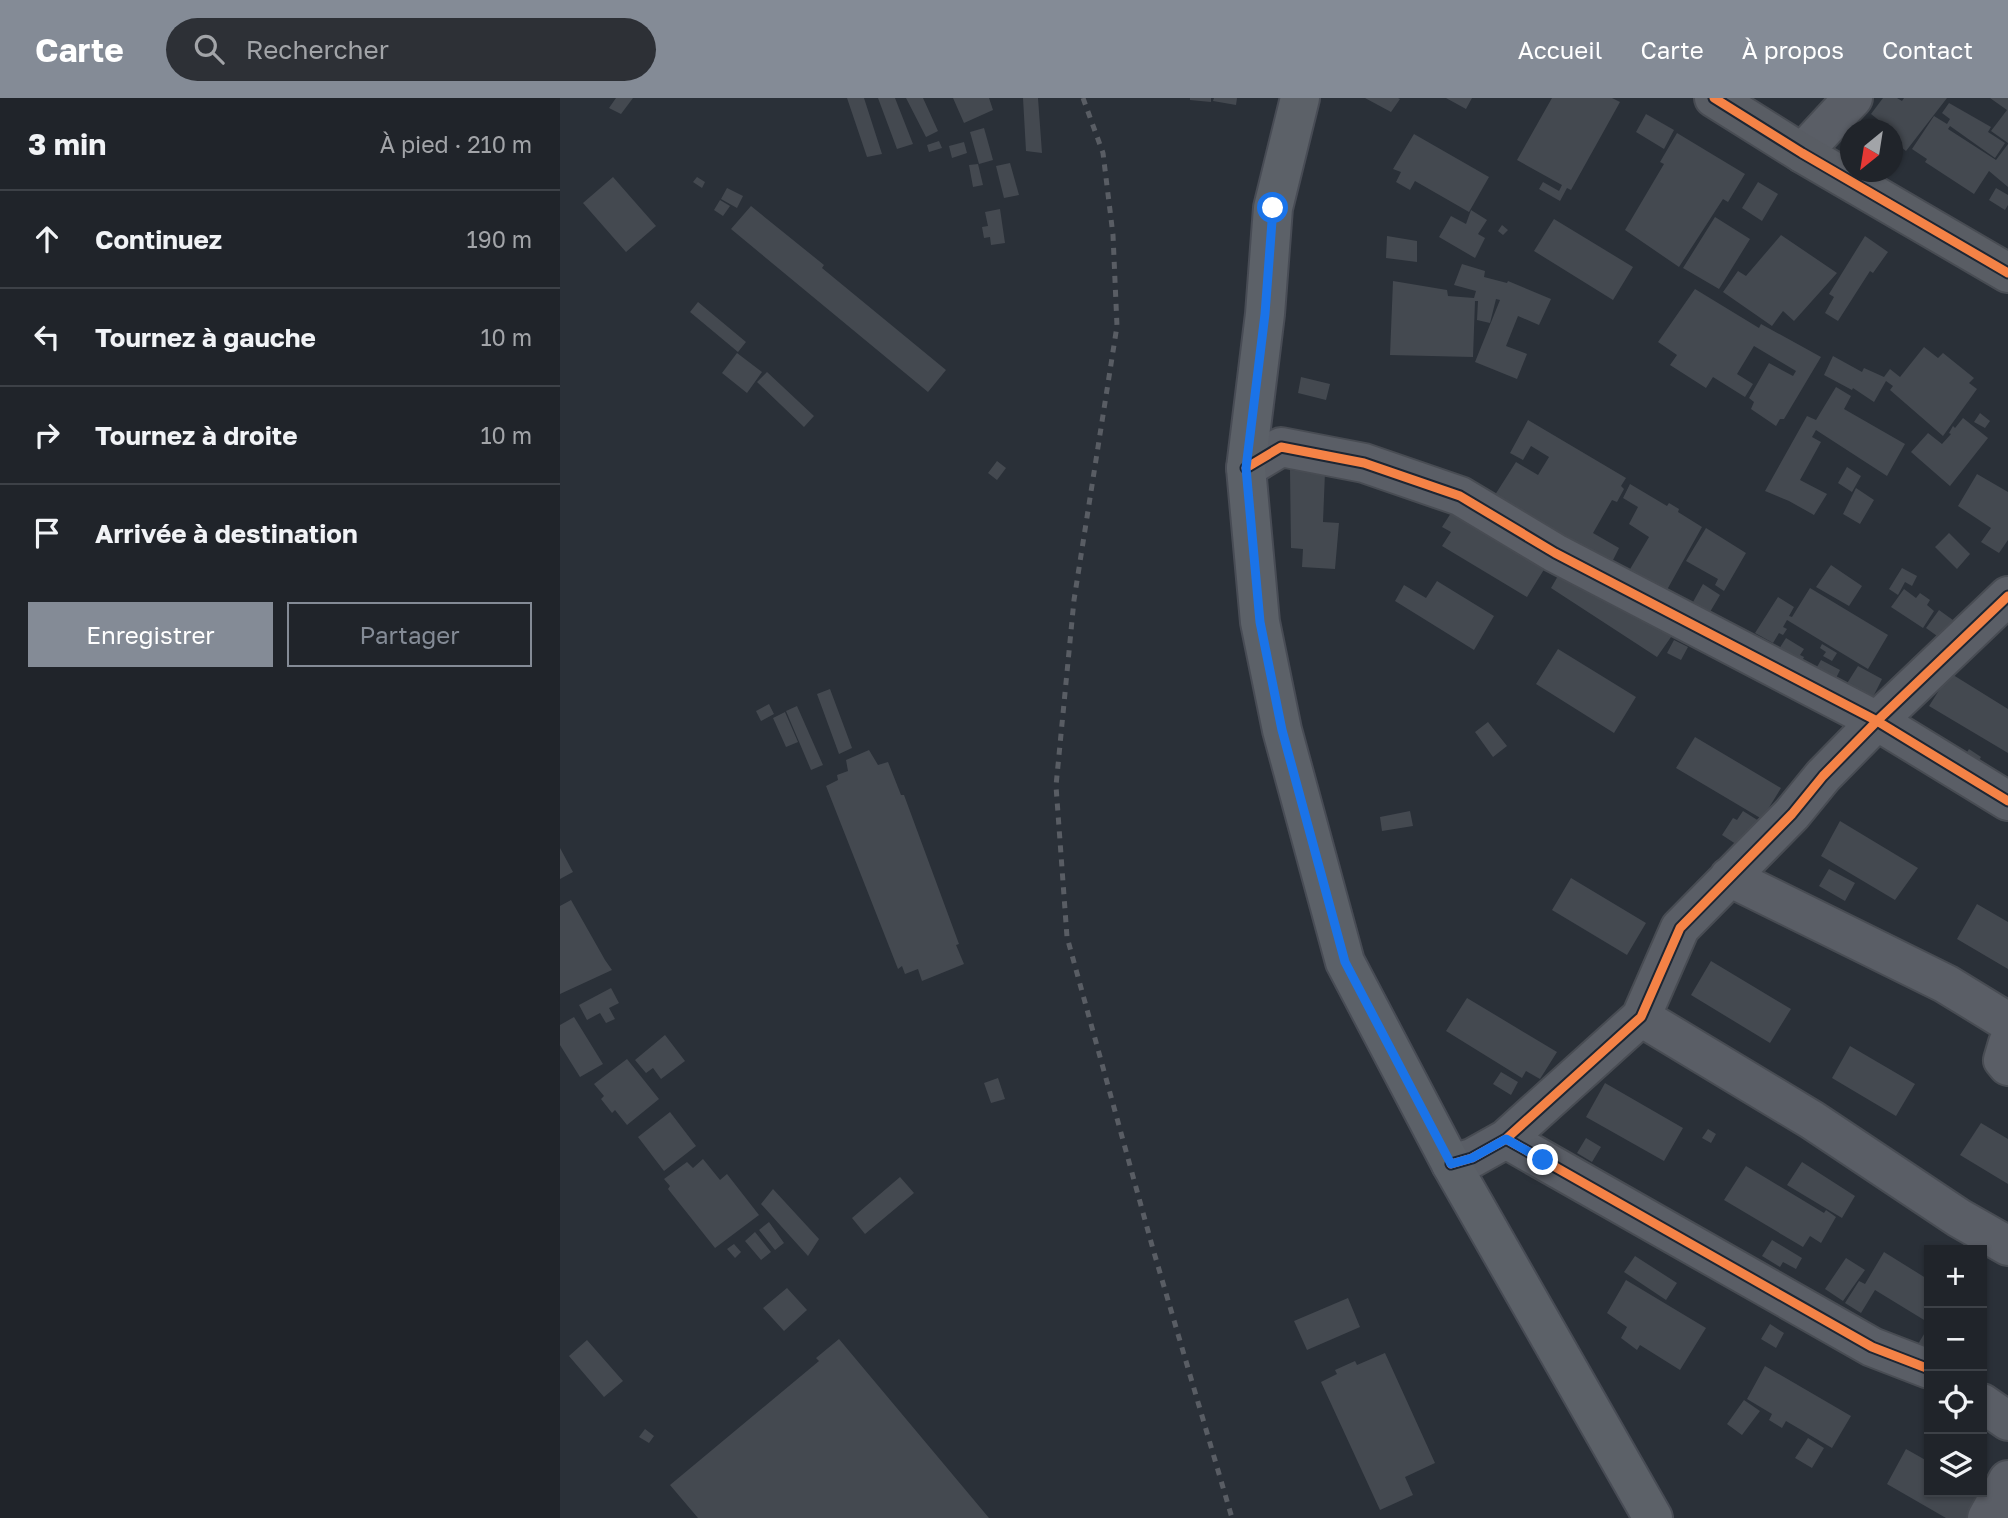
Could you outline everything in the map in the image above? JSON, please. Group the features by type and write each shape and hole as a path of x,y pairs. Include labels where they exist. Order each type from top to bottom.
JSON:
{"main road":[{"path":"1300,98 1273,208 1265,314 1246,468 1260,622 1282,730 1345,962 1451,1164 1653,1518"}],"street":[{"path":"1714,98 1802,153 2008,273"},
{"path":"1802,153 1853,98"},
{"path":"1246,468 1281,447 1364,463 1460,496 1555,553 1877,721 2008,802"},
{"path":"1451,1164 1472,1158 1506,1139 1641,1017 1680,928 1877,721 2008,596"},
{"path":"1729,877 1946,984 2008,1022"},
{"path":"1641,1017 1812,1120 1959,1218 2008,1246"},
{"path":"2008,1043 2003,1060 2008,1066"},
{"path":"1506,1139 1872,1347 1924,1367"},
{"path":"1987,1406 2008,1421"},
{"path":"1987,1518 2008,1480"}],"building":[{"path":"616,98 633,98 621,114 609,108"},
{"path":"847,98 864,98 882,154 867,157"},
{"path":"878,98 895,98 913,144 897,149"},
{"path":"906,98 923,98 938,131 926,137"},
{"path":"953,98 989,98 993,110 964,123"},
{"path":"1023,98 1038,98 1042,153 1026,151"},
{"path":"1211,98 1211,102 1190,100"},
{"path":"1214,98 1237,98 1236,105 1213,101"},
{"path":"1365,98 1398,98 1400,99 1391,112"},
{"path":"1446,98 1472,98 1466,109"},
{"path":"1552,98 1612,98 1620,102 1571,190 1567,188 1560,201 1539,189 1543,182 1559,191 1562,185 1517,160"},
{"path":"1883,98 1897,98 1902,101 1904,98 1947,98 1906,151 1903,149 1903,119 1877,119 1871,114"},
{"path":"1990,98 2008,98 2008,143 1991,131 2007,110"},
{"path":"1949,103 1991,127 1988,132 2005,143 1995,158 1950,126 1948,129 1996,160 2008,144 2008,187 1989,171 1974,194 1925,162 1927,159 1912,149 1934,116 1947,124 1950,119 1942,113"},
{"path":"1646,114 1674,130 1664,149 1636,132"},
{"path":"984,128 993,160 979,164 970,132"},
{"path":"1677,133 1745,174 1728,202 1723,199 1679,267 1625,230 1664,164 1660,162"},
{"path":"1414,134 1489,177 1469,212 1415,181 1410,190 1396,182 1401,172 1393,169"},
{"path":"939,141 942,148 929,152 927,145"},
{"path":"964,142 967,153 952,158 949,146"},
{"path":"1010,163 1019,195 1004,198 996,166"},
{"path":"978,164 983,185 973,187 969,165"},
{"path":"613,177 656,226 626,252 583,203"},
{"path":"697,177 705,182 702,188 693,182"},
{"path":"1758,182 1778,194 1762,221 1742,208"},
{"path":"727,188 743,196 737,208 721,199"},
{"path":"1996,188 2008,195 2005,210 1989,200"},
{"path":"720,200 730,206 723,216 714,210"},
{"path":"751,206 946,370 928,392 731,229"},
{"path":"1000,209 1005,243 991,245 990,237 984,238 982,227 988,226 985,212"},
{"path":"1471,210 1487,220 1478,234 1485,238 1475,258 1439,237 1451,216 1466,224"},
{"path":"1715,217 1750,239 1719,289 1683,268"},
{"path":"1554,219 1633,267 1613,300 1534,251"},
{"path":"1502,225 1508,230 1503,235 1498,231"},
{"path":"1781,235 1837,273 1794,321 1783,311 1772,326 1723,292 1738,271 1746,276"},
{"path":"1387,236 1417,241 1417,262 1386,258"},
{"path":"1865,236 1888,252 1873,273 1870,271 1838,321 1825,313 1834,297 1829,294"},
{"path":"1462,264 1485,271 1484,277 1507,283 1508,281 1551,299 1539,325 1518,316 1506,346 1527,354 1517,379 1475,362 1500,300 1496,299 1490,323 1477,320 1478,301 1475,301 1473,357 1390,355 1393,281 1447,290 1448,296 1474,298 1476,291 1454,285"},
{"path":"1695,289 1759,328 1761,324 1821,357 1784,419 1780,419 1776,426 1751,409 1754,402 1749,398 1769,363 1793,376 1796,371 1754,346 1737,374 1753,384 1745,397 1713,377 1706,388 1670,365 1677,355 1658,342"},
{"path":"698,302 746,342 738,352 690,312"},
{"path":"1924,347 1938,358 1943,353 1974,378 1969,383 1977,389 1943,436 1890,390 1893,386 1886,381 1874,402 1853,388 1852,390 1824,375 1833,356 1862,372 1864,368 1884,377 1890,369 1900,377"},
{"path":"737,353 762,372 747,393 722,373"},
{"path":"767,372 814,416 804,427 757,382"},
{"path":"1301,377 1330,384 1326,400 1298,393"},
{"path":"1836,387 1851,396 1844,409 1905,444 1887,476 1816,430 1812,437 1821,442 1800,480 1827,494 1814,515 1765,491 1807,416 1816,420"},
{"path":"1980,413 1990,421 1985,428 1974,422"},
{"path":"1963,418 1988,438 1950,486 1911,452 1928,433 1942,444 1951,434 1949,433 1953,426 1955,428"},
{"path":"1528,420 1626,478 1617,502 1612,500 1593,533 1619,548 1609,568 1493,498 1516,462 1538,475 1549,457 1531,446 1523,460 1510,453"},
{"path":"997,461 1006,468 997,480 988,473"},
{"path":"1847,467 1861,476 1852,492 1838,483"},
{"path":"1290,470 1325,472 1323,522 1339,523 1335,569 1302,567 1303,549 1291,548"},
{"path":"1977,474 2008,492 2008,540 1999,553 1981,542 1991,528 1958,506"},
{"path":"1630,484 1667,506 1669,503 1702,527 1663,597 1626,576 1649,537 1629,524 1638,507 1623,498"},
{"path":"1856,488 1874,500 1860,524 1843,514"},
{"path":"1460,499 1553,555 1527,597 1442,546 1451,532 1442,527"},
{"path":"1706,528 1746,553 1724,591 1715,585 1718,579 1686,561"},
{"path":"1949,533 1970,554 1957,569 1935,547"},
{"path":"1566,562 1676,630 1657,657 1551,588"},
{"path":"1831,565 1862,586 1849,606 1816,587"},
{"path":"1902,568 1917,576 1912,586 1905,582 1898,595 1889,589"},
{"path":"1437,581 1494,616 1474,650 1395,601 1404,585 1426,598"},
{"path":"1703,584 1720,595 1710,612 1693,602"},
{"path":"1810,588 1888,635 1868,669 1787,620 1783,627 1787,629 1783,635 1779,633 1773,643 1755,633 1778,597 1794,607 1789,616 1792,617"},
{"path":"1904,589 1916,598 1920,593 1930,600 1927,605 1934,611 1923,628 1891,607"},
{"path":"1939,610 1957,623 1944,641 1926,628"},
{"path":"1786,638 1804,649 1800,655 1804,657 1801,663 1779,649"},
{"path":"1674,640 1688,647 1681,660 1667,653"},
{"path":"1822,644 1837,653 1832,661 1823,656 1826,652 1820,648"},
{"path":"1558,649 1636,697 1614,733 1536,684"},
{"path":"1821,660 1840,670 1833,684 1813,674"},
{"path":"1858,666 1882,679 1872,699 1846,685"},
{"path":"1950,673 2008,709 2008,753 1929,706"},
{"path":"830,689 852,748 839,754 817,694"},
{"path":"769,704 774,714 761,721 756,711"},
{"path":"797,706 823,765 811,770 786,711"},
{"path":"785,712 798,742 786,747 773,718"},
{"path":"1488,722 1507,746 1493,757 1475,732"},
{"path":"1695,737 1781,788 1762,819 1676,768"},
{"path":"1969,749 1981,757 1977,764 1964,757"},
{"path":"869,750 878,765 888,762 901,795 904,795 964,964 922,981 918,969 905,974 902,966 898,969 826,786 838,780 837,775 848,771 846,760"},
{"path":"1410,811 1413,826 1382,831 1380,817"},
{"path":"1743,811 1759,821 1742,848 1722,835 1733,818 1737,820"},
{"path":"1840,821 1918,868 1895,900 1821,856"},
{"path":"560,848 573,872 560,879"},
{"path":"1829,869 1855,883 1845,901 1819,886"},
{"path":"1571,878 1646,923 1627,955 1552,910"},
{"path":"571,900 612,970 560,994 560,906"},
{"path":"1977,904 2008,922 2008,969 1957,939"},
{"path":"1711,961 1791,1009 1770,1043 1691,995"},
{"path":"611,988 619,1003 609,1008 615,1019 606,1023 600,1013 587,1020 579,1005"},
{"path":"1467,998 1557,1052 1540,1079 1526,1071 1522,1078 1446,1031"},
{"path":"574,1017 603,1064 580,1077 560,1045 560,1025"},
{"path":"665,1035 685,1061 661,1079 653,1068 646,1073 635,1060"},
{"path":"1850,1046 1915,1084 1896,1116 1832,1078"},
{"path":"627,1059 659,1099 627,1125 615,1110 612,1113 601,1099 604,1096 594,1084"},
{"path":"1501,1072 1518,1082 1511,1095 1493,1084"},
{"path":"998,1078 1005,1099 991,1103 984,1083"},
{"path":"1605,1083 1683,1128 1664,1161 1586,1117"},
{"path":"670,1112 696,1146 664,1171 638,1137"},
{"path":"1981,1123 2008,1139 2008,1184 1960,1155"},
{"path":"1708,1129 1716,1134 1711,1143 1702,1138"},
{"path":"1586,1138 1601,1147 1592,1162 1577,1153"},
{"path":"703,1159 720,1180 727,1174 759,1215 715,1248 668,1189 670,1186 664,1179 687,1162 693,1168"},
{"path":"1802,1162 1855,1196 1842,1218 1787,1185"},
{"path":"1746,1166 1824,1213 1826,1210 1836,1217 1821,1243 1810,1236 1803,1247 1724,1200"},
{"path":"900,1177 914,1193 865,1234 852,1218"},
{"path":"773,1189 819,1239 808,1256 761,1204"},
{"path":"769,1222 784,1243 775,1250 759,1230"},
{"path":"755,1232 771,1252 761,1260 745,1241"},
{"path":"1772,1240 1802,1258 1796,1269 1783,1262 1780,1267 1762,1256"},
{"path":"734,1244 741,1252 735,1258 727,1249"},
{"path":"1884,1252 1924,1277 1924,1320 1875,1290 1861,1313 1845,1303 1859,1281 1865,1284"},
{"path":"1635,1256 1677,1283 1666,1300 1624,1272"},
{"path":"1846,1258 1865,1270 1843,1301 1825,1289"},
{"path":"1626,1280 1706,1328 1680,1370 1640,1345 1637,1350 1621,1338 1627,1327 1607,1313"},
{"path":"787,1288 807,1310 784,1331 763,1308"},
{"path":"1348,1298 1360,1327 1307,1350 1294,1321"},
{"path":"1770,1324 1784,1333 1776,1348 1761,1339"},
{"path":"1924,1334 1924,1355 1915,1349"},
{"path":"839,1339 989,1518 698,1518 670,1485 819,1361 816,1358"},
{"path":"587,1340 623,1381 604,1397 569,1356"},
{"path":"1385,1353 1435,1463 1405,1477 1413,1495 1380,1510 1321,1382 1337,1374 1335,1370 1355,1361 1357,1365"},
{"path":"1765,1366 1851,1416 1832,1448 1786,1421 1782,1428 1769,1420 1772,1414 1747,1399"},
{"path":"1744,1400 1760,1411 1742,1435 1727,1424"},
{"path":"645,1429 654,1436 649,1443 639,1437"},
{"path":"1808,1438 1824,1448 1812,1468 1795,1458"},
{"path":"1906,1449 1924,1459 1924,1497 1980,1497 1974,1518 1946,1518 1887,1484"}],"railway":[{"path":"1083,98 1103,153 1113,235 1117,326 1074,600 1056,786 1067,937 1153,1249 1232,1518"}],"cycle path":[{"path":"1714,98 1802,153 2008,273"},
{"path":"1246,468 1281,447 1364,463 1460,496 1555,553 1877,721 2008,801"},
{"path":"1451,1164 1472,1158 1506,1139 1641,1017 1680,928 1792,814 1823,776 1877,721 2008,596"},
{"path":"1506,1139 1872,1347 1924,1367"}],"route":[{"path":"1273,208 1265,314 1246,468 1260,622 1282,730 1345,962 1451,1164 1472,1158 1506,1139 1543,1160"}]}
